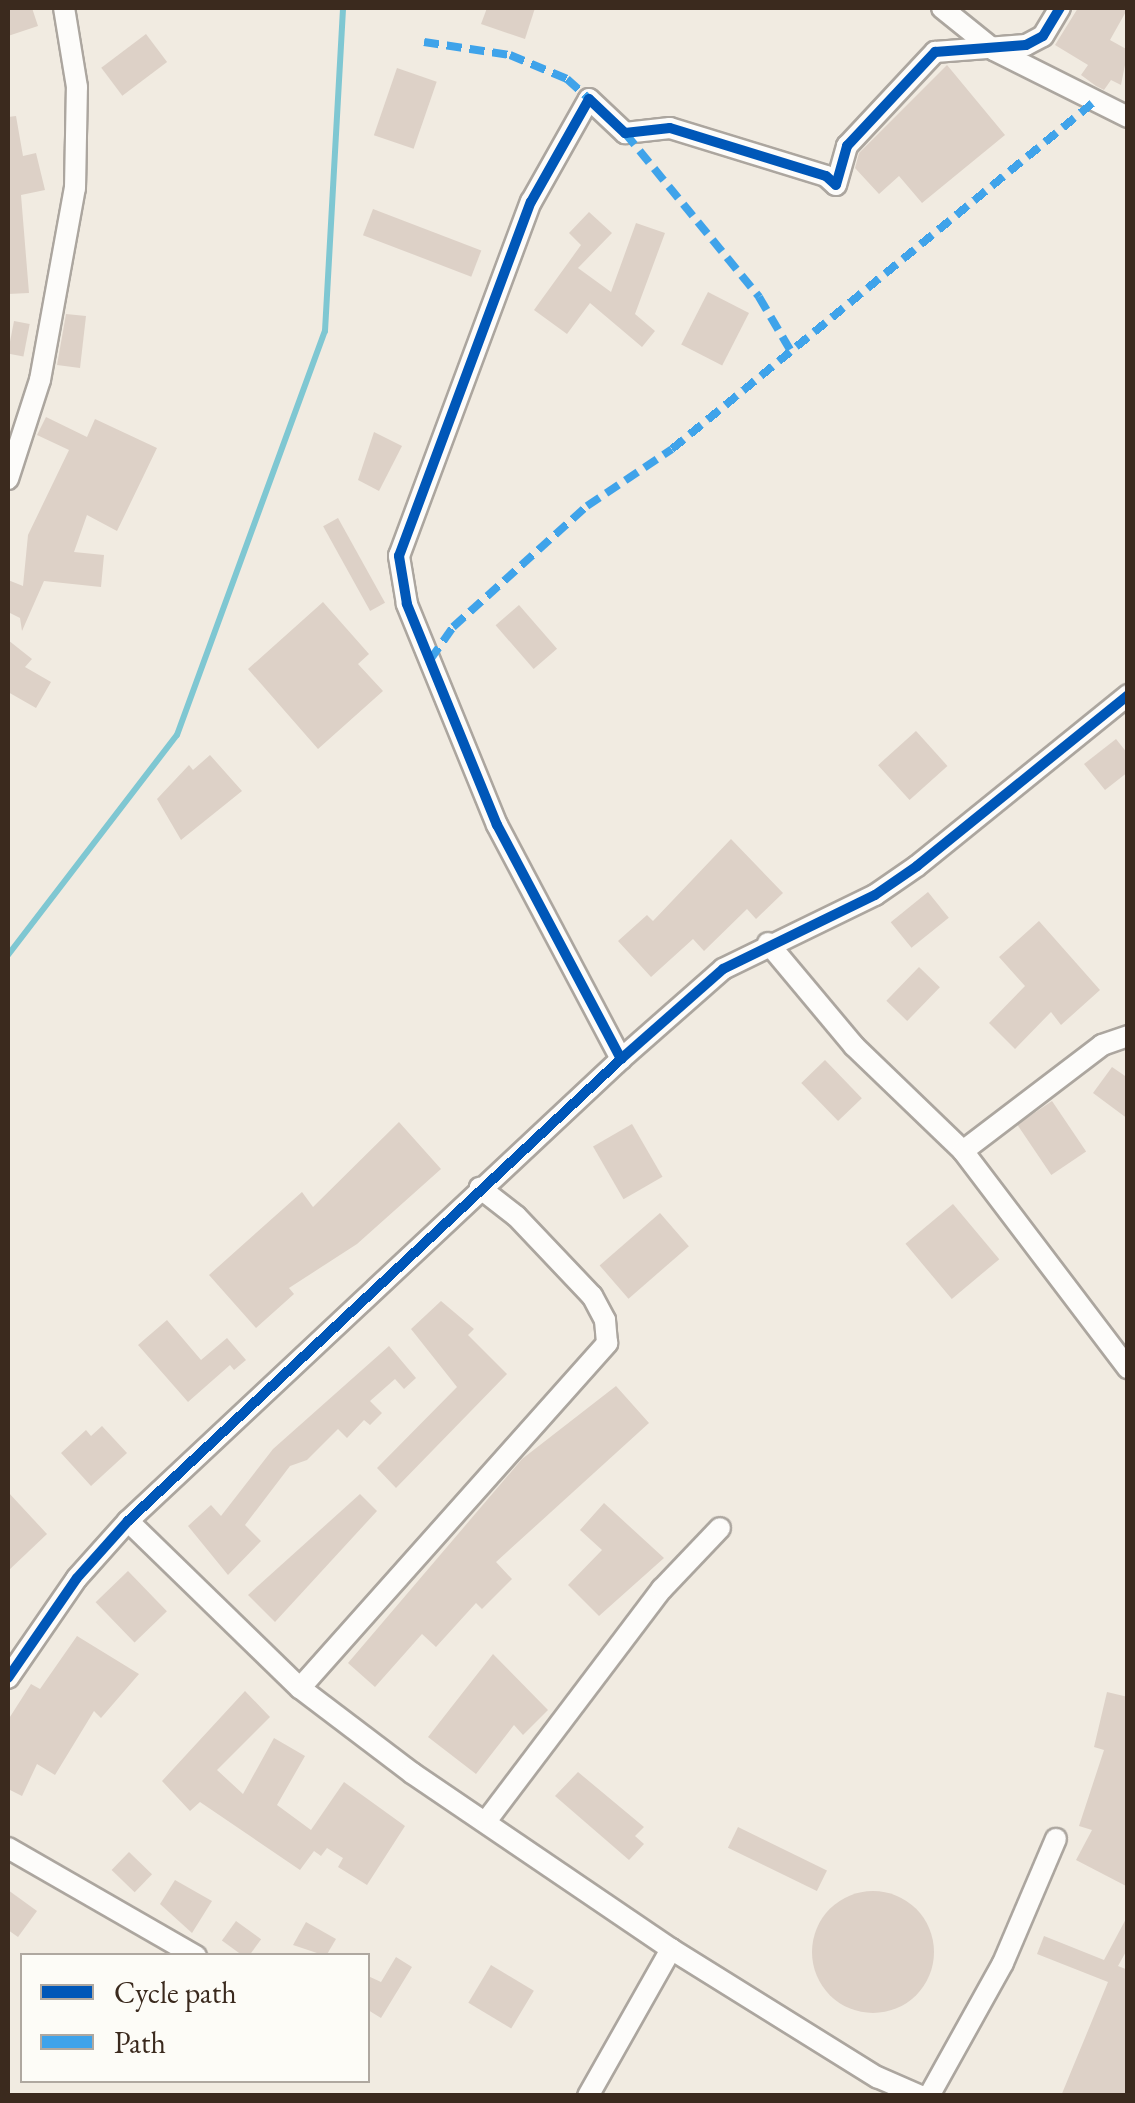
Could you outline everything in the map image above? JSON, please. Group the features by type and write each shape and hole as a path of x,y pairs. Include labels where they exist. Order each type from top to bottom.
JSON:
{"street":[{"path":"8,479 40,380 75,188 76,88 64,8"},
{"path":"934,52 994,50 1043,36 1060,8"},
{"path":"621,1059 497,826 407,604 399,556 408,523 463,396 531,202 589,99 625,133 670,128 826,176 836,185 847,146 934,52 946,10 994,50 1128,116"},
{"path":"8,1678 77,1578 128,1521 480,1188 723,969 768,943 875,895 917,866 1128,695"},
{"path":"768,943 854,1046 963,1150 1128,1368"},
{"path":"963,1150 1102,1044 1128,1036"},
{"path":"300,1688 607,1342 605,1320 592,1296 516,1216 480,1188"},
{"path":"128,1521 300,1688 671,1949 877,2077 920,2096"},
{"path":"486,1820 662,1589 720,1528"},
{"path":"929,2096 1003,1963 1056,1839"},
{"path":"8,1848 191,1953"},
{"path":"588,2096 671,1949"}],"building":[{"path":"8,8 32,8 38,26 8,36"},
{"path":"487,8 535,8 525,39 481,24"},
{"path":"1078,8 1128,8 1110,40 1128,50 1121,85 1111,80 1104,90 1096,86 1081,75 1088,65 1055,45"},
{"path":"146,34 167,62 122,96 101,68"},
{"path":"947,65 1005,135 922,203 899,176 879,194 855,168 859,153"},
{"path":"397,68 437,82 414,149 374,135"},
{"path":"16,116 23,156 36,153 45,190 21,195 29,293 8,294 8,117"},
{"path":"373,209 481,251 471,277 363,235"},
{"path":"589,212 612,233 578,268 611,292 636,223 665,233 635,314 655,331 642,347 590,303 567,334 534,310 581,245 569,233"},
{"path":"708,292 749,313 722,365 681,345"},
{"path":"66,314 86,316 80,368 57,365"},
{"path":"14,321 30,324 23,356 8,353"},
{"path":"46,417 87,437 95,419 157,448 117,531 87,515 74,552 104,555 101,587 44,581 22,631 20,618 8,612 8,580 23,586 28,535 69,450 37,435"},
{"path":"374,432 402,446 379,491 358,480"},
{"path":"338,518 385,603 370,611 323,526"},
{"path":"323,602 369,654 358,664 383,691 318,749 248,669"},
{"path":"519,605 557,649 534,669 496,625"},
{"path":"8,640 32,659 25,667 51,682 36,708 8,692"},
{"path":"916,731 947,766 910,800 878,765"},
{"path":"1116,739 1128,754 1128,772 1105,790 1084,764"},
{"path":"210,755 242,791 181,840 157,799 189,765 193,770"},
{"path":"731,839 783,893 756,919 747,909 704,951 693,939 651,977 618,941 647,915 653,921"},
{"path":"928,892 949,918 911,948 891,922"},
{"path":"1039,921 1100,990 1061,1025 1051,1012 1015,1049 989,1023 1025,986 999,957"},
{"path":"919,967 940,987 907,1021 886,1001"},
{"path":"825,1060 862,1098 838,1121 801,1083"},
{"path":"1112,1067 1128,1078 1128,1119 1093,1093"},
{"path":"1052,1101 1086,1152 1051,1175 1017,1124"},
{"path":"399,1122 441,1169 357,1244 289,1288 294,1294 256,1328 209,1275 302,1192 313,1207"},
{"path":"632,1124 662,1177 624,1199 593,1146"},
{"path":"953,1204 999,1259 952,1299 906,1244"},
{"path":"660,1213 689,1246 628,1299 600,1265"},
{"path":"441,1301 474,1329 468,1335 507,1374 396,1488 377,1468 457,1387 411,1329"},
{"path":"167,1320 201,1360 227,1338 246,1360 234,1370 230,1365 188,1402 138,1345"},
{"path":"389,1346 416,1378 404,1389 395,1379 370,1401 382,1413 370,1425 364,1420 347,1438 338,1429 307,1460 290,1466 245,1525 261,1541 228,1575 188,1526 211,1505 221,1516 273,1449"},
{"path":"616,1386 649,1423 496,1562 512,1579 482,1609 476,1603 436,1647 422,1634 375,1687 348,1663 522,1459"},
{"path":"102,1426 127,1453 91,1486 61,1453 86,1430 91,1436"},
{"path":"8,1492 47,1534 8,1571"},
{"path":"360,1494 377,1511 275,1622 248,1595"},
{"path":"604,1503 664,1558 599,1616 568,1585 602,1550 580,1530"},
{"path":"128,1571 167,1611 135,1643 96,1602"},
{"path":"77,1636 139,1674 101,1718 94,1711 55,1775 37,1764 22,1796 8,1789 8,1720 31,1684 40,1689"},
{"path":"493,1654 548,1710 523,1735 514,1725 476,1774 428,1737"},
{"path":"245,1691 270,1717 217,1770 243,1794 274,1738 305,1756 277,1805 311,1830 344,1782 405,1826 367,1885 338,1867 343,1858 327,1848 321,1856 314,1851 300,1870 200,1802 190,1811 162,1781"},
{"path":"1107,1692 1128,1697 1128,1887 1076,1860 1092,1830 1079,1826 1104,1750 1094,1747"},
{"path":"578,1772 644,1827 635,1836 644,1844 629,1860 555,1796"},
{"path":"738,1827 827,1870 817,1891 728,1848"},
{"path":"129,1852 152,1874 135,1892 112,1870"},
{"path":"175,1880 212,1901 192,1933 160,1904"},
{"path":"8,1890 37,1911 18,1937 8,1930"},
{"path":"873,1891 896,1896 916,1909 929,1929 934,1952 929,1975 916,1995 896,2008 873,2013 850,2008 830,1995 817,1975 812,1952 817,1929 830,1909 850,1896"},
{"path":"1128,1915 1128,1948 1118,1966 1128,1970 1128,2096 1061,2096 1108,1982 1037,1954 1044,1936 1104,1960"},
{"path":"236,1921 261,1939 251,1953 239,1953 222,1940"},
{"path":"306,1922 336,1939 328,1953 293,1945"},
{"path":"396,1957 412,1967 381,2018 370,2011 370,1977 381,1982"},
{"path":"491,1965 534,1991 511,2028 468,2003"}],"waterway":[{"path":"8,955 177,735 325,331 343,8"}],"marked path":[{"path":"424,42 510,55 567,79 589,99"},
{"path":"430,660 453,627 587,506 672,449 1095,101"},
{"path":"625,133 759,297 792,353"}],"cycle path":[{"path":"621,1059 497,825 407,604 399,556 531,202 589,99 625,133 670,128 826,176 836,185 847,146 935,52 1026,45 1043,36 1060,8"},
{"path":"8,1678 77,1578 128,1521 621,1059 723,969 875,895 917,866 1128,695"}]}
